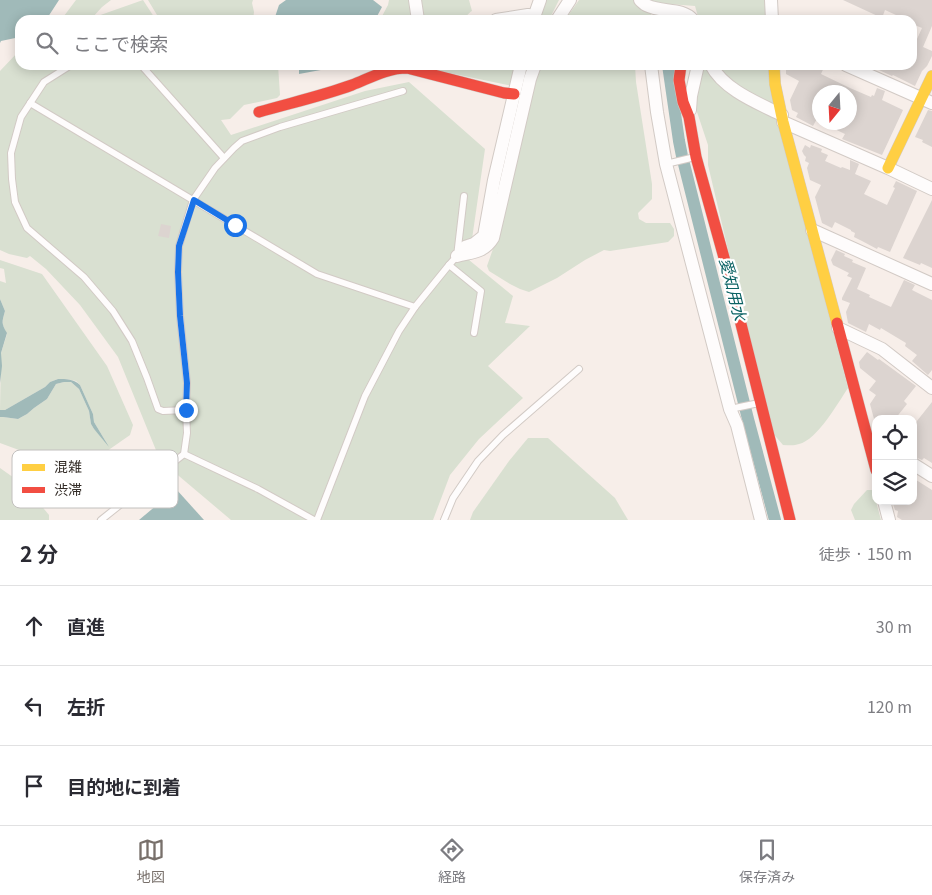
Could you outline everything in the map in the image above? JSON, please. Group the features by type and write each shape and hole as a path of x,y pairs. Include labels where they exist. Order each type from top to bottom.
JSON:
{"street":[{"path":"415,0 417,15"},
{"path":"535,15 540,0"},
{"path":"560,15 570,0"},
{"path":"640,0 653,7 687,15"},
{"path":"771,0 772,15"},
{"path":"259,112 351,85 390,70"},
{"path":"416,70 514,94"},
{"path":"453,260 466,246 474,244 484,236 494,180 520,70"},
{"path":"453,260 481,250 493,238 533,70"},
{"path":"652,70 666,164 761,520"},
{"path":"680,70 679,80 683,102 689,117 695,157 728,272 758,403 790,520"},
{"path":"689,117 697,70"},
{"path":"715,70 726,84 782,118 932,189"},
{"path":"774,70 775,84 782,118 838,328 871,438 874,460"},
{"path":"857,70 927,101"},
{"path":"888,168 927,101 932,76"},
{"path":"812,230 932,284"},
{"path":"838,328 882,349 932,388"},
{"path":"917,467 932,476"},
{"path":"885,505 889,520"}],"lane":[{"path":"63,70 44,82 21,118 11,153 15,202 27,228 84,277 113,311 132,341 158,409 163,411 186,410"},
{"path":"145,70 224,158"},
{"path":"178,459 184,454 187,433 187,383 180,316 178,254 194,200 212,171 242,141 280,127 403,91"},
{"path":"30,103 317,274 415,307"},
{"path":"666,164 695,157"},
{"path":"184,454 316,520 365,396 399,331 415,307 453,260 464,196"},
{"path":"453,260 481,292 474,333"},
{"path":"444,520 453,498 478,461 503,435 579,369"},
{"path":"730,409 758,403"},
{"path":"101,520 116,508"}],"green space":[{"path":"76,0 111,0 95,15 65,15"},
{"path":"143,0 153,15 100,15"},
{"path":"148,0 253,0 254,15 157,15"},
{"path":"389,0 412,0 414,15 383,15"},
{"path":"417,0 469,0 472,11 468,15 420,15"},
{"path":"543,0 559,0 552,15 538,15"},
{"path":"579,0 635,0 651,14 651,15 568,15"},
{"path":"649,0 767,0 768,15 698,15 695,6 656,3"},
{"path":"15,55 15,70 278,70 280,95 277,98 244,105 230,119 221,120 231,135 365,91 409,82 485,149 469,260 513,296 505,323 530,326 488,366 523,398 479,439 450,475 433,520 231,520 178,475 178,450 156,450 118,357 80,305 46,269 30,256 27,258 0,250 0,71"},
{"path":"435,70 517,70 512,86"},
{"path":"539,70 635,70 652,184 652,199 638,213 639,219 646,223 670,223 674,229 674,236 668,242 610,251 604,250 529,292 510,284 489,271 487,266 500,229"},
{"path":"701,70 715,70 777,116 848,388 813,436 797,445 783,445 771,431 708,165 708,145 695,101"},
{"path":"720,70 770,70 776,109 731,84"},
{"path":"0,260 42,274 107,366 133,425 130,435 109,450 19,450 0,443 0,417 18,419 47,399 56,384 64,382 71,382 79,389 89,411 91,424 106,442 94,422 93,414 80,385 76,381 58,379 50,382 45,387 5,410 0,410 1,353 7,334 3,322 5,311 0,299 0,281 6,283 4,269 0,268"},
{"path":"528,438 548,438 615,498 628,520 470,520 473,512 509,461"},
{"path":"0,468 12,476 12,508 43,508 49,515 49,520 0,520"},
{"path":"867,490 872,490 872,505 877,505 881,520 855,520 851,510"}],"water":[{"path":"0,0 59,0 49,15 15,15 15,38 1,41 0,43"},
{"path":"286,0 373,0 382,7 378,15 276,15 279,5"},
{"path":"299,70 321,70 299,74"},
{"path":"0,299 5,311 3,322 7,333 1,353 0,383"},
{"path":"58,379 73,380 80,385 93,414 94,422 109,447 91,424 89,411 79,389 71,382 56,384 47,399 18,419 0,417 0,410 5,410"},
{"path":"178,491 204,520 139,520 153,508 178,508"}],"building":[{"path":"843,0 932,0 932,26 923,47 932,51 932,56 915,86 879,70 917,70 917,39 922,28 917,26 917,15 896,15 885,10 883,15 876,15"},
{"path":"786,70 823,70 821,74 844,85 812,85 812,125 796,117 798,113 792,110 790,100 799,81 786,74"},
{"path":"877,88 885,91 882,100 903,110 882,155 842,139 845,134 837,130 857,130 857,91 871,97 872,95 874,96"},
{"path":"928,110 932,111 932,147 915,137"},
{"path":"805,145 810,148 811,145 822,149 821,152 828,155 825,161 841,168 850,170 850,160 859,164 855,174 871,181 864,194 887,205 895,188 893,187 896,181 917,191 890,252 878,247 877,249 854,237 855,233 835,222 832,228 822,223 815,197 821,185 810,180 807,168 809,163 805,161 806,157 802,151"},
{"path":"932,200 932,268 903,258"},
{"path":"161,224 171,226 169,238 158,236"},
{"path":"836,250 853,260 852,262 866,268 857,289 870,295 869,297 891,307 904,280 915,285 912,290 932,300 932,370 928,375 912,361 917,355 905,346 906,343 881,328 880,330 869,324 866,332 848,323 846,312 850,303 842,300 842,298 852,278 847,276 849,273 833,265 831,260"},
{"path":"867,352 916,386 904,401 907,404 898,415 873,415 870,404 876,395 869,390 876,381 860,368 859,362"},
{"path":"932,402 932,463 924,458 922,460 917,458 917,421"},
{"path":"917,481 932,490 932,520 902,520 897,517 898,511 895,510 893,505 917,505"}],"waterway":[{"name":"愛知用水","path":"669,70 682,156 775,520"}],"traffic: slow":[{"path":"774,70 775,84 783,122 837,323"},
{"path":"888,168 932,76"}],"traffic: jam":[{"path":"259,112 329,93 393,70"},
{"path":"415,70 514,94"},
{"path":"680,70 679,80 683,102 689,117 696,157 728,272 790,520"},
{"path":"837,323 873,460"}],"route":[{"path":"186,410 187,383 180,316 178,272 179,246 184,227 194,200 235,225"}]}
